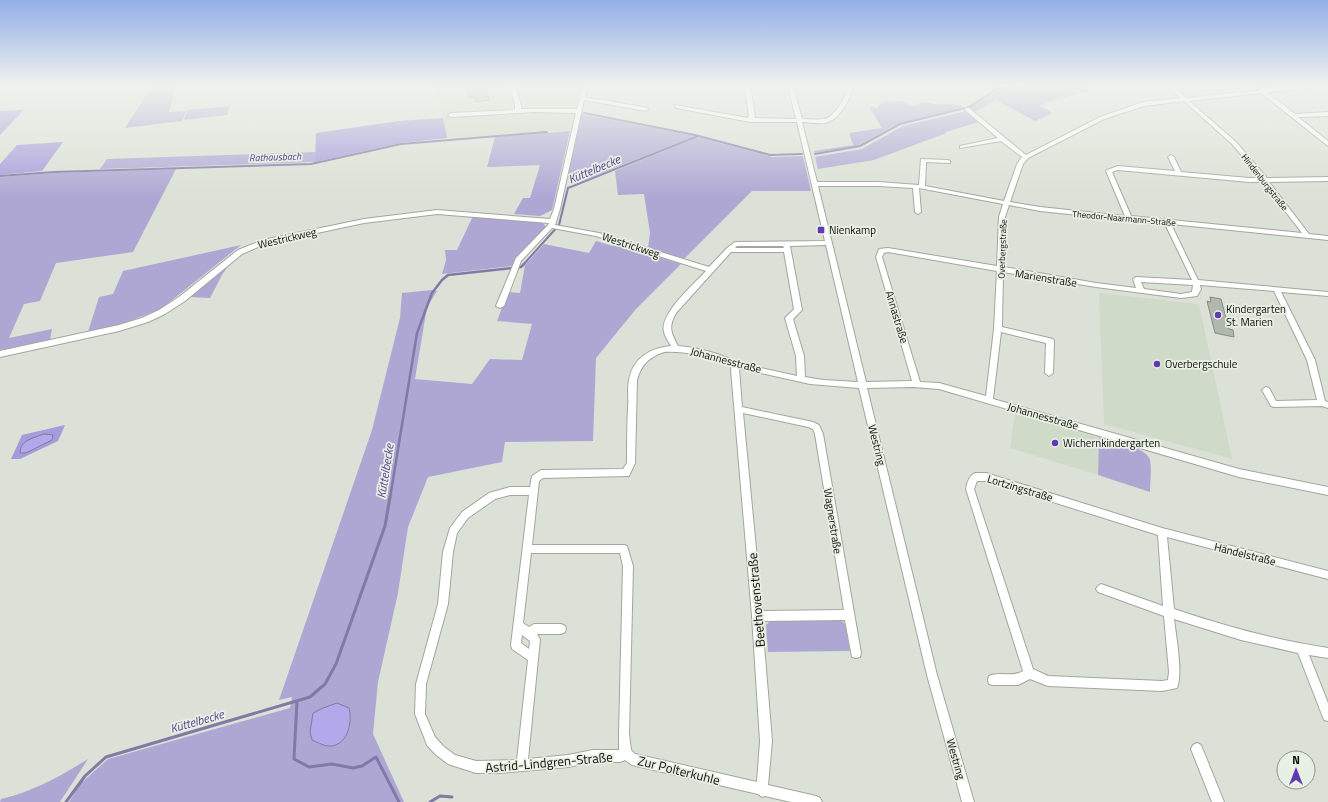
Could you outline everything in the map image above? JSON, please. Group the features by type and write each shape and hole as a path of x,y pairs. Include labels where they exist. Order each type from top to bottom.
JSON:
{"street":[{"path":"500,306 518,260 552,223 576,123"},
{"name":"Westring","path":"801,123 932,676 968,802"},
{"path":"983,123 1026,157 1091,123"},
{"name":"Hindenburgstraße","path":"1213,123 1229,138 1265,180 1307,236"},
{"path":"1303,123 1328,144"},
{"path":"962,147 1001,139"},
{"name":"Overbergstraße","path":"989,400 998,329 1002,271 1002,218 1020,164 1026,157"},
{"path":"1171,157 1179,174"},
{"path":"918,212 919,187 923,160 948,162"},
{"path":"1129,218 1109,171 1111,169 1118,168 1265,180 1328,179"},
{"name":"Theodor-Naarmann-Straße","path":"814,184 878,184 919,187 1040,209 1327,239"},
{"name":"Westrickweg","path":"0,354 119,328 145,320 162,312 182,299 240,252 263,242 364,221 422,213 459,212 552,223 597,234 710,270"},
{"path":"1167,222 1196,282"},
{"path":"533,658 516,645 534,479 541,474 626,473 631,463 633,380 638,367 643,360 652,353 675,347 667,332 668,320 673,311 729,250 828,244"},
{"path":"786,247 798,310 789,318 792,336 797,341 802,372 801,379"},
{"name":"Marienstraße","path":"881,251 888,250 1002,271 1141,291 1187,296 1195,294 1197,289 1196,282"},
{"name":"Annastraße","path":"881,251 879,257 917,384"},
{"path":"1141,291 1136,278 1328,294"},
{"path":"1266,390 1274,404 1325,404 1311,360 1276,289"},
{"path":"998,329 1050,341 1049,373"},
{"name":"Johannesstraße","path":"675,347 725,360 736,365 818,382 862,385 917,384 938,386 1239,473 1328,491"},
{"name":"Beethovenstraße","path":"736,365 735,370 758,616 766,741 762,790"},
{"name":"Wagnerstraße","path":"739,409 810,424 816,427 819,434 856,652"},
{"name":"Lortzingstraße","path":"1029,673 970,489 971,482 975,477 986,477 1162,532"},
{"name":"Astrid-Lindgren-Straße","path":"533,491 510,491 492,496 464,515 454,531 448,552 442,604 421,684 419,700 420,714 431,741 439,750 452,760 480,768 568,761 593,756 620,756 626,753"},
{"path":"993,680 1018,680 1029,673 1048,681 1162,686 1173,684 1174,672 1162,532"},
{"name":"Händelstraße","path":"1162,532 1328,575"},
{"name":"Zur Polterkuhle","path":"527,549 624,549 628,566 624,734 626,753 638,761 804,801 816,802"},
{"path":"1101,588 1169,613 1229,632 1301,650 1328,653"},
{"path":"758,616 849,615"},
{"path":"518,625 535,639 522,765"},
{"path":"530,634 534,628 561,628"},
{"path":"1301,650 1328,716"},
{"path":"1197,749 1218,802"}],"shaded area":[{"path":"0,123 11,123 0,135"},
{"path":"128,123 162,123 125,128"},
{"path":"382,123 444,123 447,138 401,143 315,162 316,133"},
{"path":"444,123 572,123 570,130 447,138"},
{"path":"579,123 630,123 695,136 574,184 568,178 567,174"},
{"path":"879,123 902,123 893,126 857,146 814,153 814,151 853,145 849,133 882,128"},
{"path":"914,123 974,123 946,132 874,160 818,169 815,157 862,149 903,126"},
{"path":"570,131 552,210 540,216 514,214 523,198 530,198 540,165 487,167 495,137"},
{"path":"698,137 772,157 803,156 811,191 752,191 684,259 648,248 650,233 644,194 618,195 615,171"},
{"path":"63,142 42,171 0,175 0,164 17,145"},
{"path":"316,152 315,162 100,169 107,159"},
{"path":"176,169 133,252 56,263 40,301 24,304 9,338 52,329 50,340 0,350 0,177 53,173"},
{"path":"473,216 543,223 546,227 519,254 512,266 442,274 446,260 445,250 457,250"},
{"path":"596,241 613,246 615,243 681,264 636,309 596,358 593,441 505,442 502,462 428,477 408,527 398,593 378,682 373,734 404,802 69,802 80,784 108,759 290,708 292,697 279,700 372,430 400,318 402,293 432,290 437,291 427,307 415,379 472,384 490,359 522,360 532,324 497,321 508,292 520,293 525,265 544,244 589,253"},
{"path":"241,245 161,309 119,325 88,332 99,297 113,294 123,271"},
{"path":"228,266 210,298 190,297"},
{"name":"Overbergschule","path":"1099,293 1199,304 1232,459 1104,424"},
{"name":"Wichernkindergarten","path":"1015,414 1099,438 1098,475 1010,448"},
{"path":"65,425 58,441 20,459 11,459 22,435"},
{"path":"44,434 53,435 52,440 26,453 20,453 22,445 25,442"},
{"path":"1099,438 1128,445 1147,455 1151,464 1150,492 1098,475"},
{"path":"839,619 845,624 850,651 768,652 766,625 771,620"},
{"path":"337,703 349,708 350,721 344,739 334,746 327,746 312,740 310,732 313,713"},
{"path":"88,759 60,802 0,802 1,799 46,783"}],"building":[{"name":"Kindergarten St. Marien","path":"1210,297 1221,299 1229,329 1233,330 1234,337 1215,333 1207,301 1211,302"}],"waterway":[{"name":"Rathausbach","path":"637,123 695,135 770,155 802,154"},
{"name":"Rathausbach","path":"815,154 860,146 902,123"},
{"name":"Rathausbach","path":"0,176 54,172 311,164 401,144 547,132"},
{"name":"Küttelbecke","path":"523,265 559,225 568,188 698,136"},
{"name":"Küttelbecke","path":"390,498 417,333 432,293 448,275 521,267 523,265"},
{"name":"Küttelbecke","path":"66,802 85,776 106,757 310,697 325,684 336,664 385,526 390,497"},
{"path":"297,701 294,759 309,767 332,764 353,768 362,766 376,757 399,802"},
{"path":"430,802 440,796 452,797"}],"place":[{"name":"Nienkamp","path":"821,230"},
{"name":"Kindergarten St. Marien","path":"1218,315"},
{"name":"Overbergschule","path":"1157,364"},
{"name":"Wichernkindergarten","path":"1055,443"}]}
